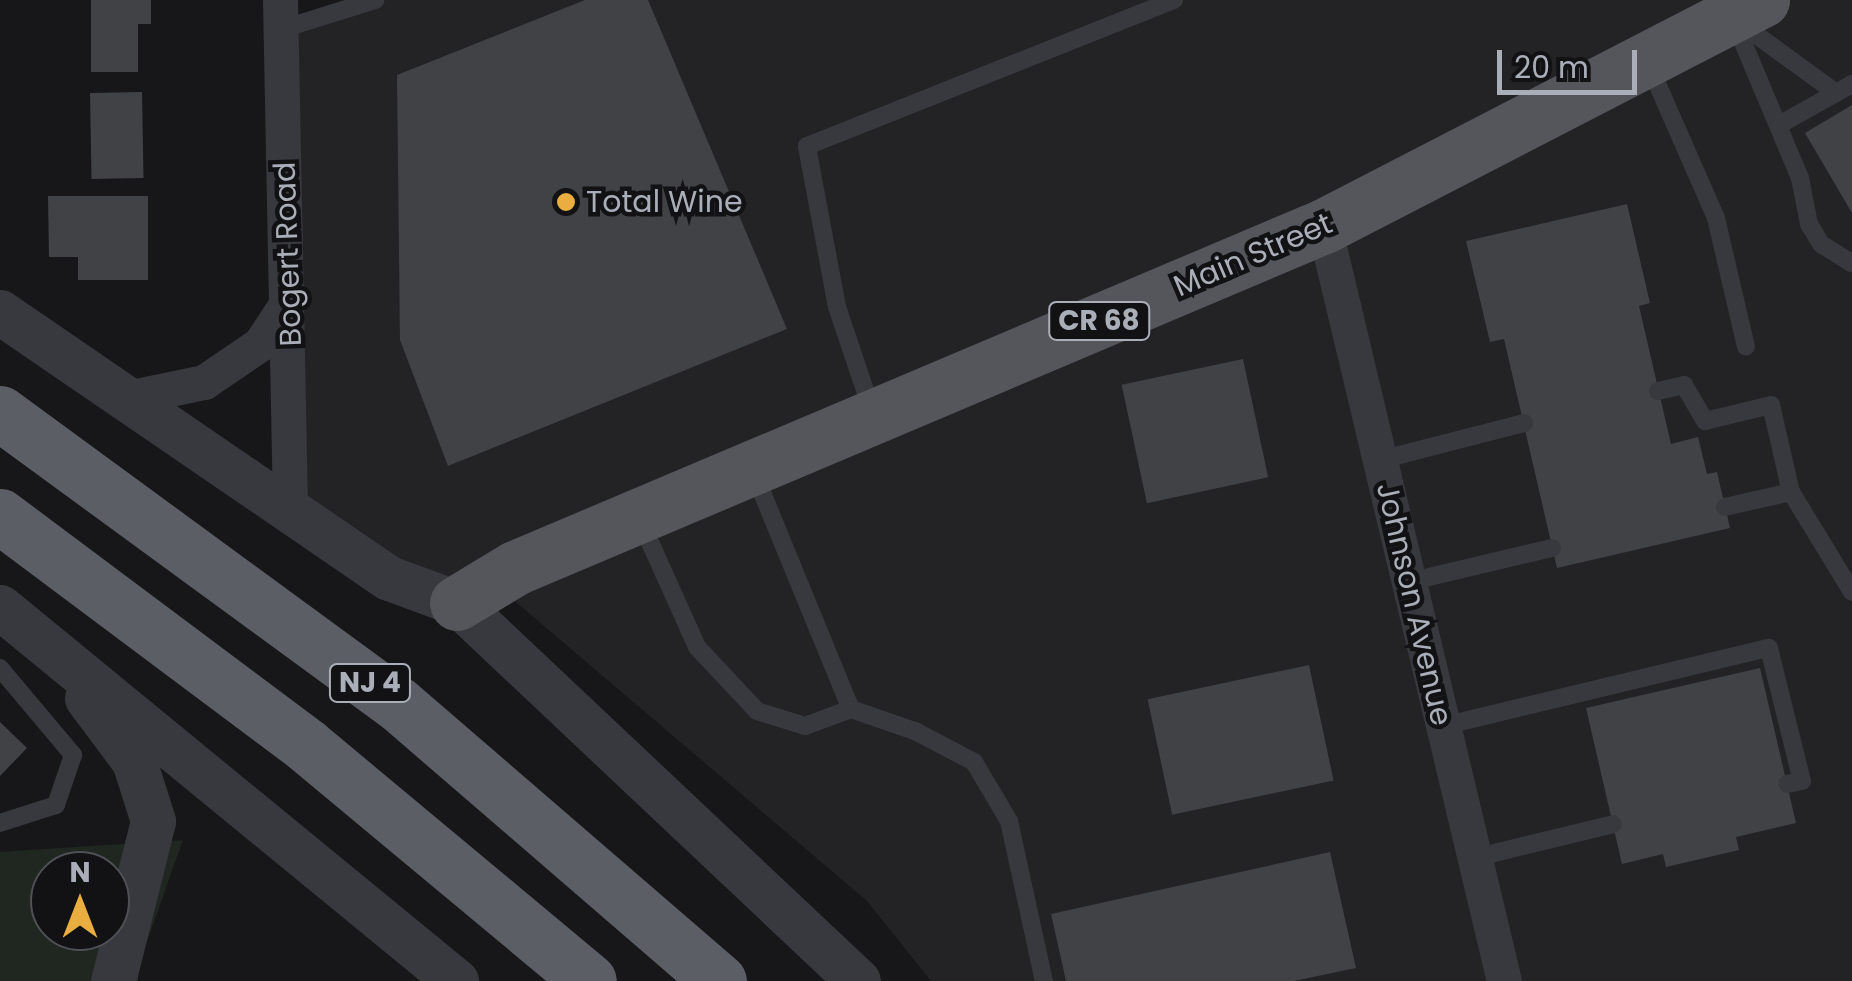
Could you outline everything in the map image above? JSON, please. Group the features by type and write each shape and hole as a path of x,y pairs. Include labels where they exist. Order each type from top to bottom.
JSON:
{"highway":[{"name":"NJ 4","path":"0,413 398,704 719,981"},
{"name":"NJ 4","path":"0,516 306,744 588,981"}],"main road":[{"name":"Main Street","path":"457,604 490,579 1324,226 1747,8"}],"street":[{"name":"Bogert Road","path":"280,15 291,296 290,508"},
{"name":"Johnson Avenue","path":"1324,226 1504,981"},
{"path":"127,398 204,382 260,344 291,296"},
{"path":"0,312 389,578 457,604 858,981"},
{"path":"0,607 456,981"},
{"path":"47,644 134,761 153,821 113,981"}],"lane":[{"path":"280,15 376,0"},
{"path":"874,416 837,307 808,146 1174,0"},
{"path":"1747,8 1844,88 1780,125"},
{"path":"1747,8 1809,224 1821,244 1852,263"},
{"path":"1648,62 1716,218 1746,347"},
{"path":"1658,391 1684,385 1706,421 1771,405 1791,492 1852,592"},
{"path":"1380,460 1524,423"},
{"path":"752,468 851,710"},
{"path":"1725,507 1791,492"},
{"path":"638,515 697,647 756,711 804,726 851,710 914,731 974,762 1008,821 1044,981"},
{"path":"1408,582 1552,548"},
{"path":"1443,726 1769,648 1802,781 1787,784"},
{"path":"0,668 73,756 56,805 0,823"},
{"path":"1474,858 1613,824"}],"shaded area":[{"path":"375,0 1852,0 1852,981 931,981 867,901 490,580 457,603 290,507 279,30"},
{"path":"183,840 133,981 0,981 0,852"}],"building":[{"path":"91,0 151,0 151,24 138,24 138,72 91,72"},
{"name":"Total Wine","path":"585,0 648,0 787,329 448,466 400,340 397,75"},
{"path":"142,92 144,178 92,179 90,93"},
{"path":"1852,105 1852,213 1805,133"},
{"path":"48,196 148,196 148,280 78,280 78,257 49,257"},
{"path":"1627,204 1650,303 1639,306 1671,444 1698,437 1707,474 1717,472 1730,528 1557,568 1504,339 1490,342 1466,241"},
{"path":"1243,359 1268,477 1147,503 1122,385"},
{"path":"1309,665 1334,780 1172,815 1148,699"},
{"path":"1760,668 1796,823 1736,837 1739,850 1666,867 1663,854 1622,864 1586,708"},
{"path":"0,722 27,748 0,776"},
{"path":"1330,852 1356,968 1294,981 1066,981 1051,914"}],"place":[{"name":"Total Wine","path":"566,202"}]}
